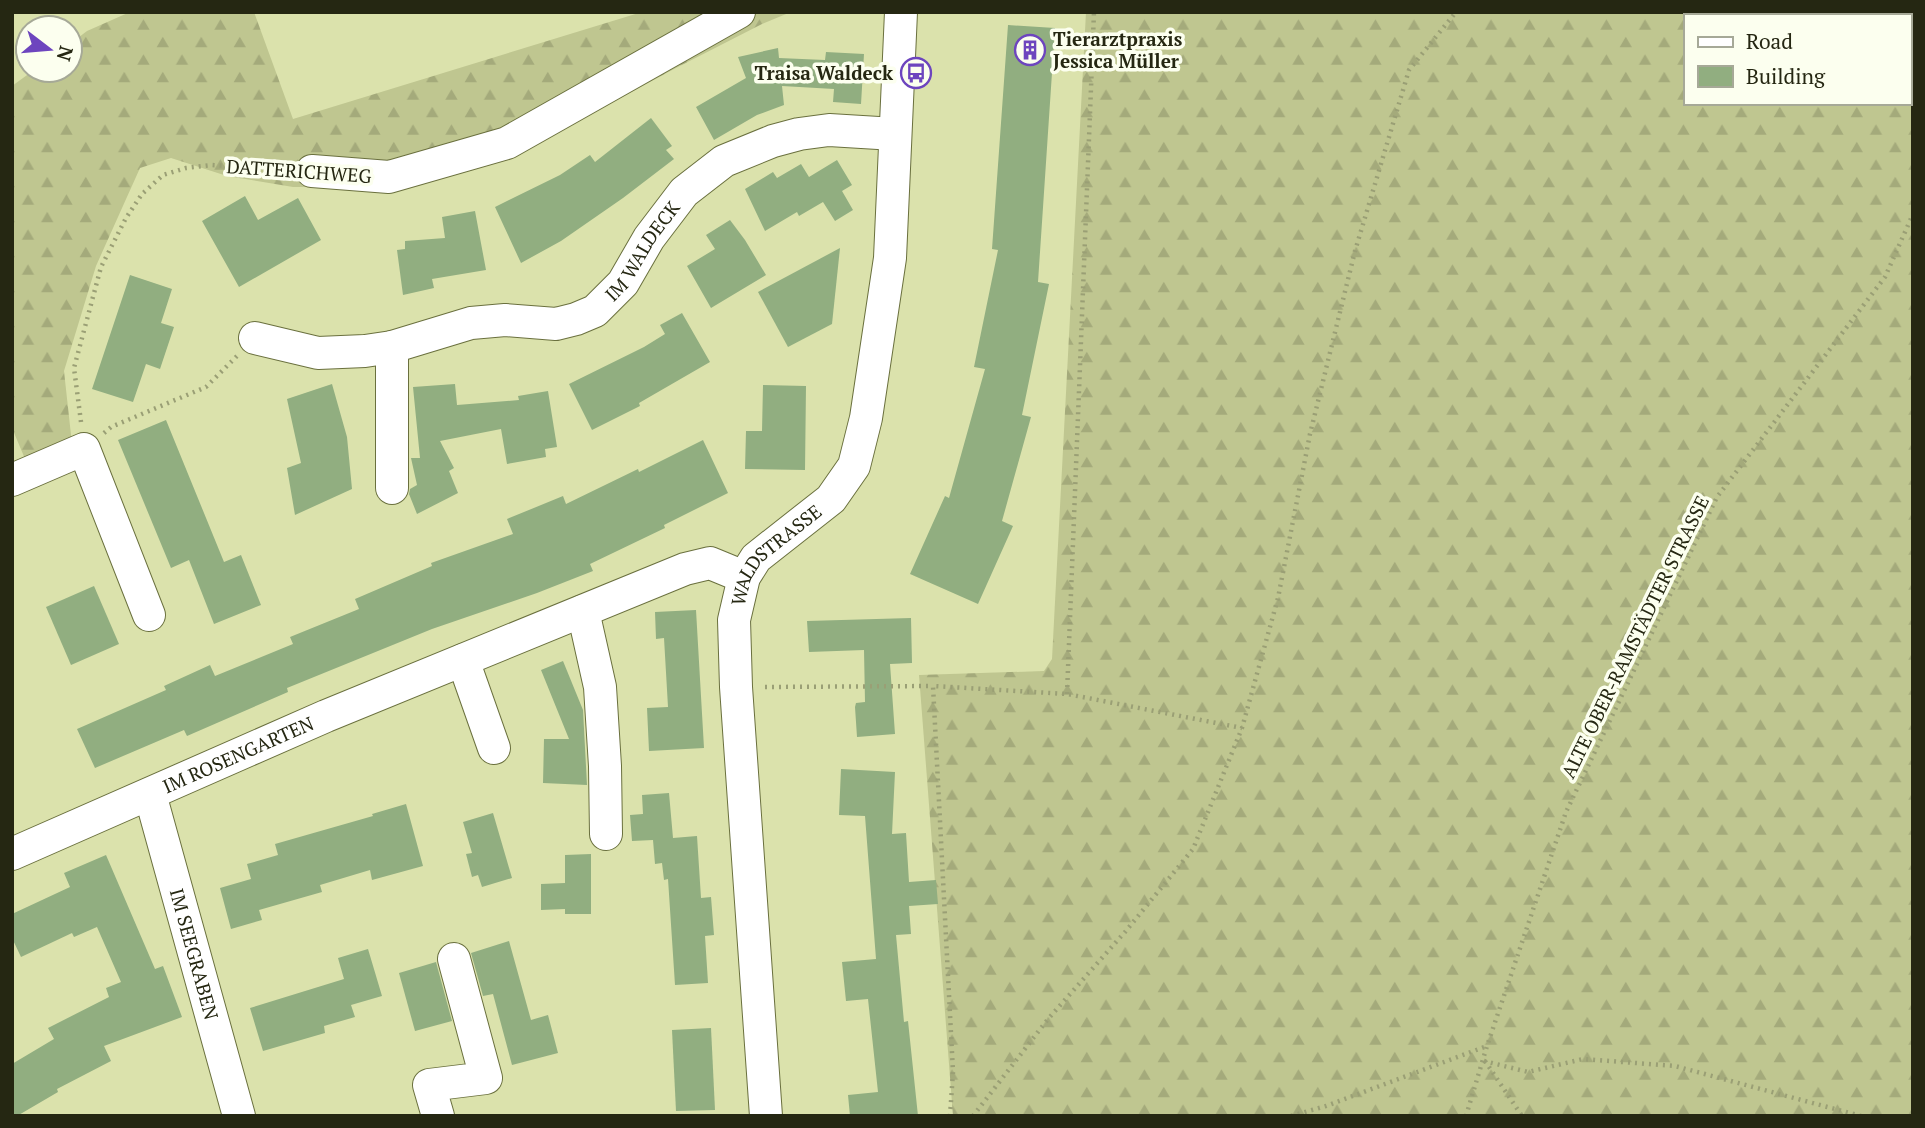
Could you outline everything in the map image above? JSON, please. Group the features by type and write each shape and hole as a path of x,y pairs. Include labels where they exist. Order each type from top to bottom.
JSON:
{"street":[{"name":"DATTERICHWEG","path":"313,171 389,177 506,143 739,12"},
{"name":"WALDSTRASSE","path":"766,1116 736,687 734,620 744,577 756,558 831,499 854,466 866,418 890,257 901,12"},
{"name":"IM WALDECK","path":"255,338 318,353 392,347 471,323 505,320 556,324 576,319 596,311 623,283 649,238 684,192 724,161 773,141 799,134 829,130 895,134"},
{"path":"392,347 392,488"},
{"path":"12,480 84,449 149,615"},
{"name":"IM ROSENGARTEN","path":"12,854 326,716 685,569 710,563 744,577"},
{"path":"583,611 600,687 606,834"},
{"path":"463,660 494,748"},
{"name":"IM SEEGRABEN","path":"150,794 239,1116"},
{"path":"438,1116 429,1085 486,1078 454,959"}],"path":[{"path":"1067,694 1094,12"},
{"path":"974,1116 1048,1019 1125,932 1193,849 1242,728 1278,598 1310,434 1355,251 1409,70 1456,12"},
{"name":"DATTERICHWEG","path":"84,449 74,368 101,267 126,218 142,194 163,175 186,167 211,165 313,171"},
{"name":"ALTE OBER-RAMSTÄDTER STRASSE","path":"1466,1116 1566,812 1717,497 1885,277 1913,214"},
{"path":"84,449 111,427 206,387 255,338"},
{"path":"933,686 953,1072 950,1116"},
{"path":"736,687 933,686 1067,694 1242,728"},
{"path":"1291,1116 1326,1106 1487,1046"},
{"path":"1484,1061 1528,1072 1583,1059 1675,1066 1861,1116"},
{"path":"1484,1061 1521,1116"}],"green space":[{"path":"130,12 254,12 293,119 642,12 791,12 674,69 537,143 366,187 293,187 227,176 171,158 140,168 96,266 64,371 72,444 28,466 12,428 12,86 84,84 84,33"},
{"path":"1086,12 1913,12 1913,1116 953,1116 919,675 1044,671 1052,659"}],"building":[{"path":"1008,25 1055,28 1038,282 1049,284 1022,415 1031,417 1002,521 1013,526 978,604 910,574 945,496 949,498 985,369 974,367 998,250 992,249"},
{"path":"778,48 779,58 825,60 826,52 864,54 861,104 833,102 834,89 782,86 784,105 757,115 714,140 696,107 746,78 738,57"},
{"path":"651,118 672,146 666,150 674,159 561,241 521,263 495,207 560,175 590,155 595,162"},
{"path":"837,160 852,185 842,191 853,210 835,221 823,202 799,216 797,212 765,231 745,189 773,172 777,178 801,164 809,177"},
{"path":"245,196 258,220 298,198 321,240 239,287 202,221"},
{"path":"475,211 486,270 432,279 434,288 403,295 397,250 405,249 405,241 445,238 442,217"},
{"path":"730,220 766,275 711,308 687,266 715,249 706,235"},
{"path":"840,248 832,324 788,347 758,292"},
{"path":"130,275 172,289 161,323 174,327 160,369 146,364 133,402 92,389"},
{"path":"682,313 710,362 639,403 640,406 592,430 569,384 665,334 660,325"},
{"path":"332,384 347,437 352,489 295,515 287,468 301,463 287,399"},
{"path":"455,384 457,405 519,400 518,396 548,391 557,447 545,449 546,457 507,464 501,429 440,441 454,468 449,471 458,493 417,514 409,494 410,489 417,485 411,458 420,458 413,387"},
{"path":"763,385 806,386 805,470 745,469 746,431 762,431"},
{"path":"166,420 224,562 241,555 261,605 214,624 189,560 171,568 118,440"},
{"path":"703,440 728,493 664,525 665,528 590,564 593,571 432,629 287,688 288,692 187,736 184,730 95,768 77,729 166,690 164,686 210,665 215,676 293,644 290,637 359,609 355,599 432,566 431,563 513,534 507,519 563,496 566,504"},
{"path":"94,586 119,644 71,665 46,607"},
{"path":"696,610 704,748 649,751 647,708 668,707 664,638 656,639 655,612"},
{"path":"911,618 912,663 890,664 895,734 857,737 855,707 856,703 865,702 864,650 809,652 807,621"},
{"path":"563,661 583,710 587,785 543,783 544,739 569,739 541,670"},
{"path":"841,769 895,772 892,834 906,833 909,882 936,880 938,904 909,906 911,934 896,935 904,1022 908,1021 918,1116 850,1116 848,1095 878,1092 868,999 846,1001 842,962 876,959 865,816 839,815"},
{"path":"669,793 673,838 697,836 701,898 711,897 714,935 705,936 708,983 675,985 668,879 664,880 662,863 655,864 653,840 632,841 630,815 643,814 642,795"},
{"path":"406,804 423,866 372,880 370,870 320,885 322,892 259,910 262,920 231,929 220,888 251,879 247,864 278,855 275,844"},
{"path":"493,813 512,878 482,887 478,875 472,877 466,854 472,853 463,822"},
{"path":"591,854 591,914 565,914 565,909 541,910 541,884 565,883 565,855"},
{"path":"106,855 155,969 163,966 182,1017 104,1046 111,1061 57,1089 58,1092 17,1116 12,1116 12,1064 54,1039 48,1028 109,997 106,988 121,982 97,927 74,937 72,933 21,957 12,938 12,914 70,887 64,873"},
{"path":"509,941 531,1020 548,1015 558,1053 512,1065 493,994 483,996 471,953"},
{"path":"368,949 382,996 351,1005 355,1017 324,1026 325,1033 263,1051 250,1008 344,979 338,958"},
{"path":"436,962 452,1021 415,1031 399,973"},
{"path":"711,1028 715,1110 676,1111 672,1030"}],"place":[{"name":"Tierarztpraxis Jessica Müller","path":"1030,50"},
{"name":"Traisa Waldeck","path":"916,73"}]}
